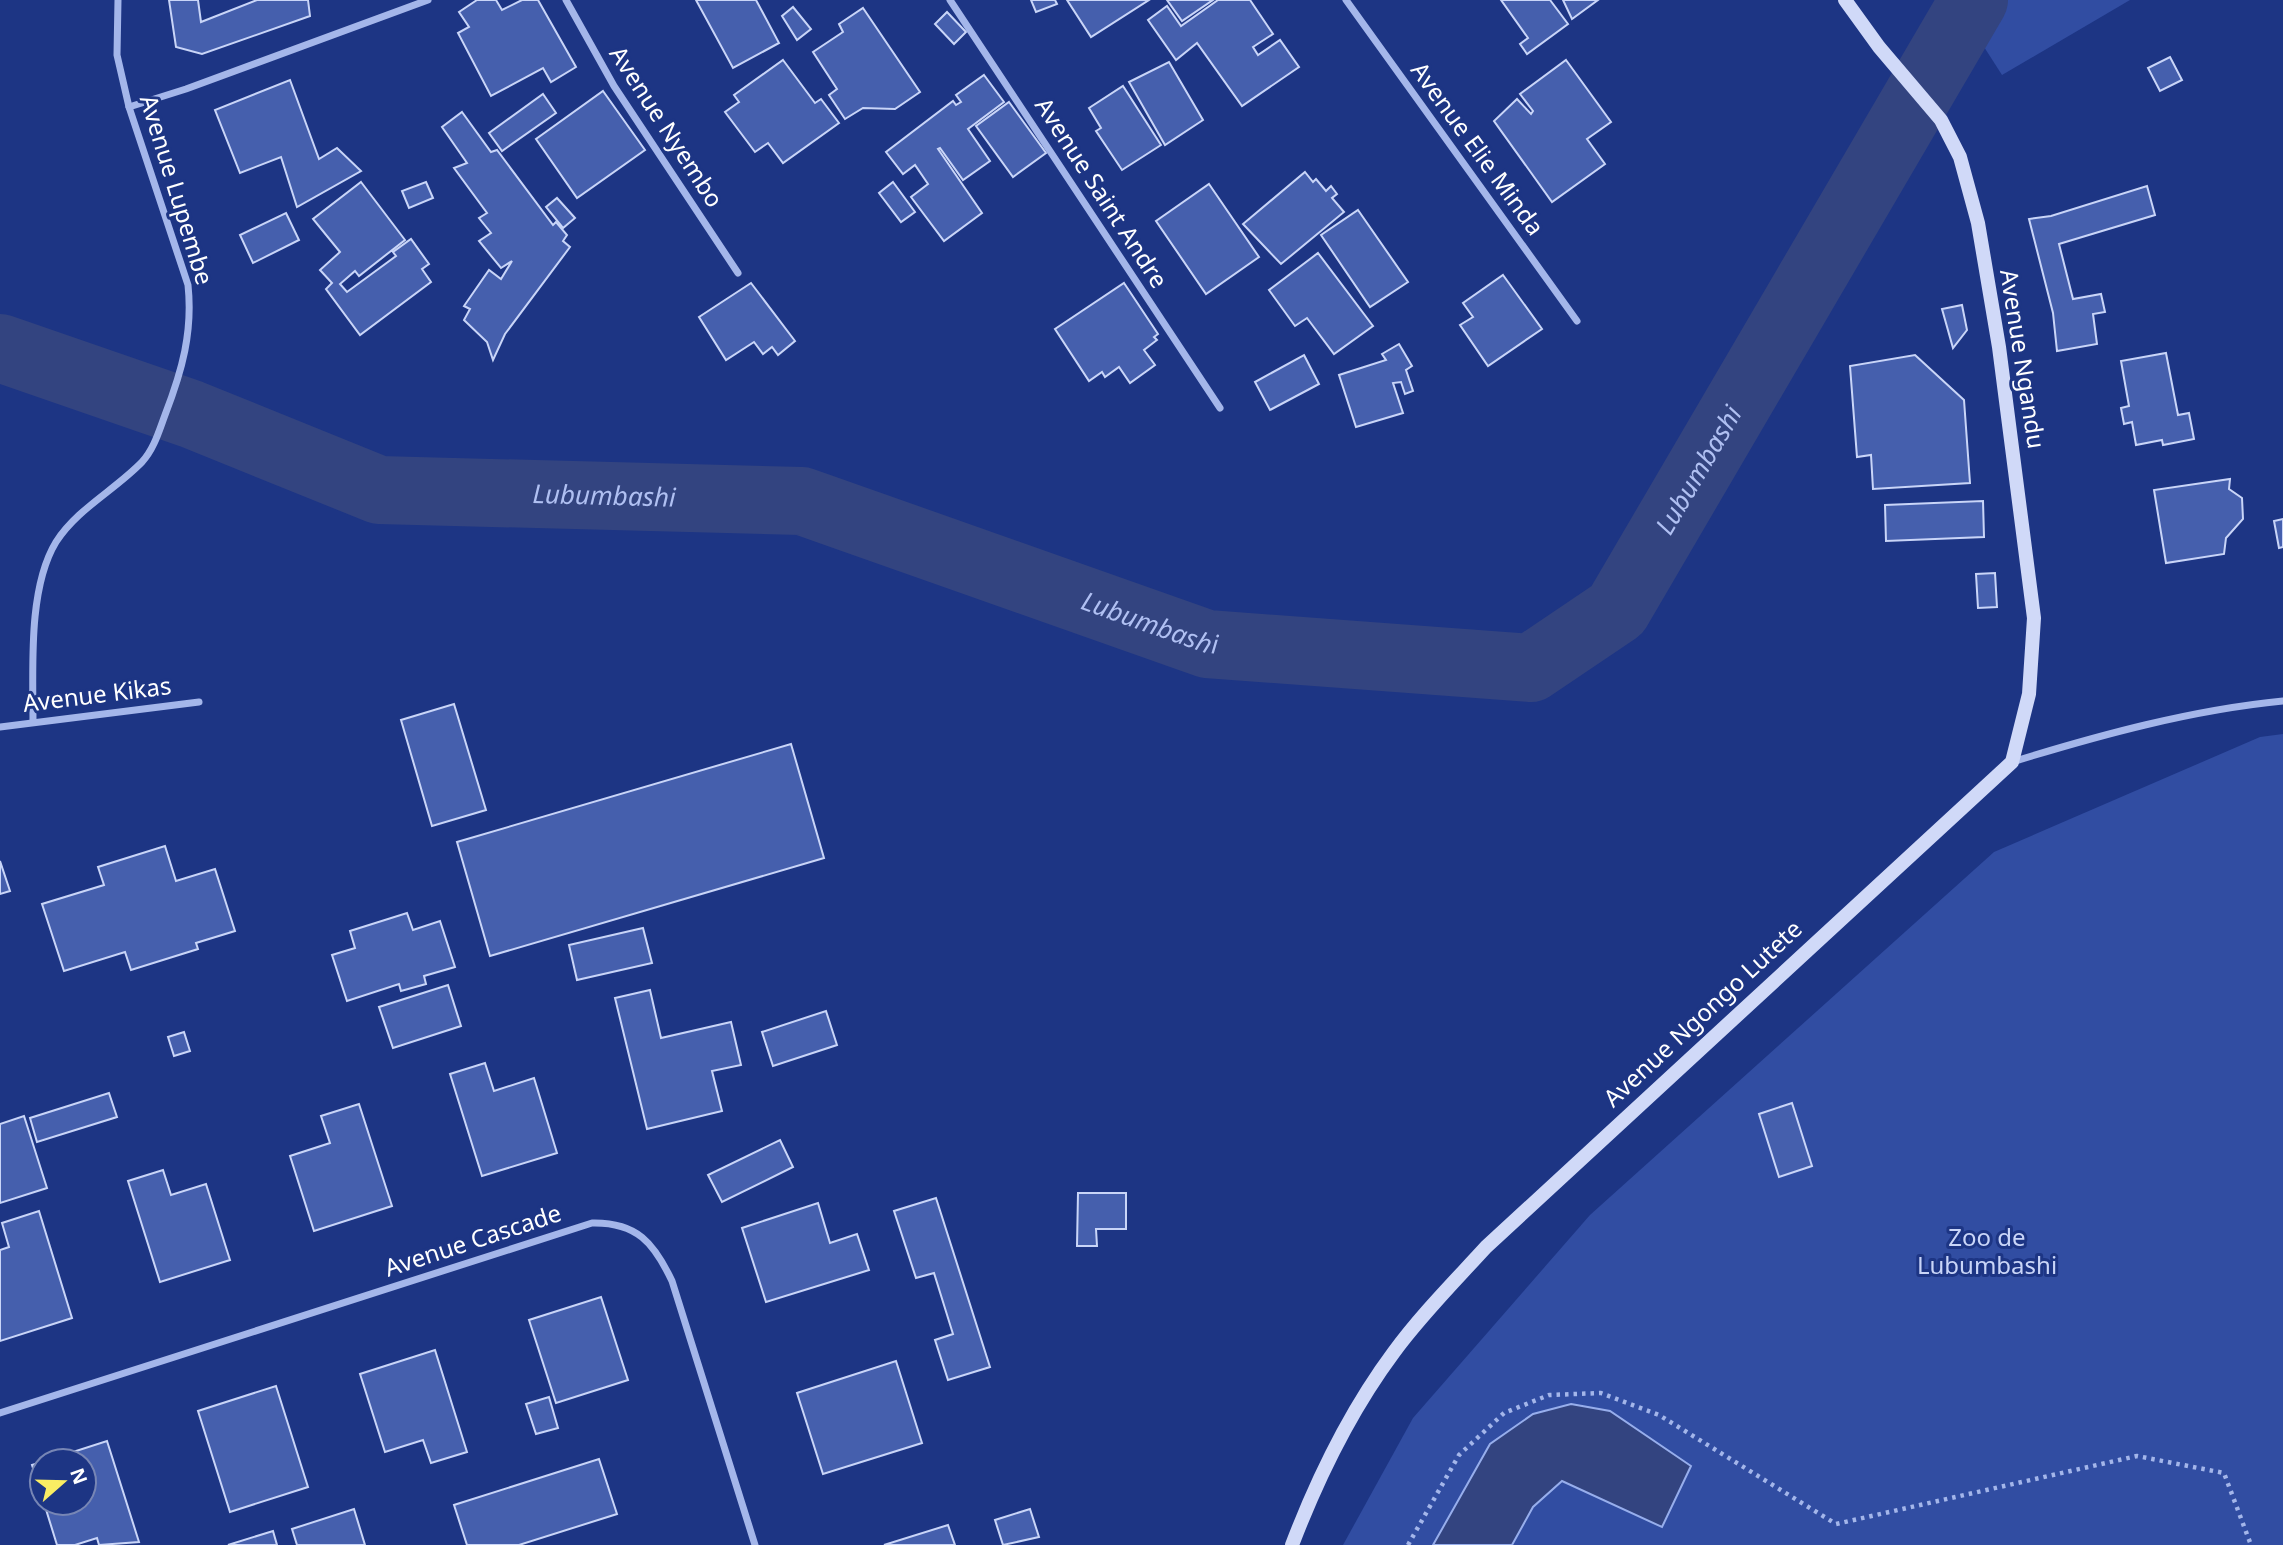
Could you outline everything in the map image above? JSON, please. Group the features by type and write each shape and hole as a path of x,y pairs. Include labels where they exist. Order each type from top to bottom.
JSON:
{"street":[{"name":"Avenue Lupembe","path":"33,721 33,658 39,600 47,562 57,541 82,514 143,461 154,444 183,369 191,312 188,285 175,236 129,107 117,55 118,0"},
{"path":"129,107 186,89 428,0"},
{"name":"Avenue Nyembo","path":"566,0 614,86 738,273"},
{"name":"Avenue Saint Andre","path":"950,0 1220,408"},
{"name":"Avenue Elie Minda","path":"1346,0 1577,321"},
{"name":"Avenue Ngandu","path":"1845,0 1879,47 1941,120 1960,156 1978,223 2026,536 2034,618 2029,694 2012,762"},
{"name":"Avenue Ngongo Lutete","path":"1292,1545 1335,1445 1394,1352 1434,1303 1506,1229 2012,762 2144,726 2245,705 2283,701"},
{"name":"Avenue Kikas","path":"0,727 199,702"},
{"name":"Avenue Cascade","path":"0,1413 592,1223 612,1223 642,1236 661,1258 672,1280 755,1545"}],"path":[{"path":"1408,1545 1459,1455 1504,1413 1549,1395 1601,1393 1659,1415 1836,1524 2137,1455 2224,1473 2251,1545"}],"green space":[{"path":"1954,0 2130,0 2002,75"},
{"name":"Zoo de Lubumbashi","path":"2283,734 2283,1545 1343,1545 1413,1418 1590,1215 1994,852 2260,737"}],"shaded area":[{"path":"1571,1404 1610,1411 1691,1466 1662,1527 1562,1481 1533,1507 1512,1545 1433,1545 1490,1444 1533,1414"}],"building":[{"path":"169,0 198,0 201,22 257,0 308,0 310,16 202,54 176,47"},
{"path":"477,0 496,0 502,10 522,0 538,0 576,67 551,82 543,68 491,96 458,33 469,27 459,12"},
{"path":"696,0 756,0 779,43 733,68"},
{"path":"1031,0 1055,0 1057,4 1036,12"},
{"path":"1067,0 1149,0 1091,37"},
{"path":"1167,0 1213,0 1182,21"},
{"path":"1218,0 1250,0 1273,34 1253,47 1258,55 1280,40 1299,67 1242,106 1197,43 1176,60 1148,20 1167,6 1181,26"},
{"path":"1501,0 1550,0 1568,24 1527,54 1520,44 1528,38"},
{"path":"1563,0 1598,0 1572,19"},
{"path":"793,7 811,29 797,40 782,16"},
{"path":"863,8 920,92 895,109 863,108 845,119 829,95 837,89 813,52 843,32 839,24"},
{"path":"947,12 966,32 954,44 935,24"},
{"path":"2170,57 2182,80 2160,91 2148,68"},
{"path":"783,60 815,103 821,99 839,123 783,163 768,143 755,152 725,112 739,102 734,95"},
{"path":"1566,60 1611,122 1587,139 1605,164 1552,202 1494,121 1517,99 1531,114 1533,111 1520,94"},
{"path":"1169,62 1203,120 1165,145 1129,82"},
{"path":"984,75 1004,102 968,129 990,161 963,180 940,148 938,149 982,213 944,241 911,197 928,184 915,165 903,174 886,152 953,101 956,105 961,102 956,95"},
{"path":"290,80 319,159 337,148 361,171 297,207 281,157 240,173 215,110"},
{"path":"1123,86 1161,145 1122,170 1096,131 1101,128 1089,108"},
{"path":"603,91 645,150 577,198 536,139"},
{"path":"543,94 556,113 502,151 489,133"},
{"path":"1009,102 1046,153 1013,177 976,126"},
{"path":"462,112 491,152 497,150 553,225 556,222 567,235 563,241 570,247 505,334 493,360 487,342 464,320 470,309 464,306 489,270 501,279 512,261 501,268 479,241 491,233 479,218 487,213 454,168 467,163 442,127"},
{"path":"1305,172 1313,182 1316,179 1326,191 1331,186 1337,194 1332,198 1344,212 1281,264 1243,224"},
{"path":"361,182 405,240 359,276 355,271 340,284 347,292 396,256 393,252 411,239 429,264 422,269 431,282 360,335 326,289 332,283 320,270 340,252 313,219"},
{"path":"426,182 433,198 409,208 402,191"},
{"path":"893,182 915,212 901,222 879,193"},
{"path":"1209,184 1259,257 1206,294 1156,221"},
{"path":"2147,186 2155,215 2059,244 2073,299 2101,294 2105,312 2093,314 2097,344 2057,351 2053,313 2029,219 2051,216"},
{"path":"557,198 575,218 563,228 546,207"},
{"path":"1358,210 1408,282 1370,307 1321,235"},
{"path":"286,213 299,240 253,263 240,235"},
{"path":"1318,253 1373,326 1334,354 1307,318 1295,326 1269,290"},
{"path":"1503,275 1542,329 1488,366 1460,325 1473,317 1463,303"},
{"path":"751,283 795,341 778,355 772,347 763,354 754,342 726,360 699,317"},
{"path":"1124,283 1158,334 1154,337 1157,340 1144,350 1155,365 1130,383 1119,367 1105,377 1102,372 1089,381 1055,329"},
{"path":"1962,305 1967,330 1953,348 1942,309"},
{"path":"1399,344 1412,366 1406,370 1413,391 1405,394 1401,382 1393,383 1403,413 1356,427 1339,375 1386,360 1382,354"},
{"path":"2166,353 2178,415 2189,413 2194,439 2163,445 2162,440 2136,445 2132,422 2124,424 2121,408 2129,406 2121,361"},
{"path":"1304,355 1319,384 1270,410 1255,382"},
{"path":"1915,355 1964,400 1970,483 1873,489 1871,455 1857,457 1850,366"},
{"path":"2230,479 2229,489 2242,498 2243,519 2226,538 2224,554 2166,563 2154,490"},
{"path":"1983,501 1984,537 1886,541 1885,505"},
{"path":"2283,519 2283,547 2279,548 2274,521"},
{"path":"1995,573 1997,607 1978,608 1976,574"},
{"path":"454,704 486,810 432,826 401,720"},
{"path":"791,744 824,858 490,956 457,842"},
{"path":"165,846 176,881 215,869 235,931 196,943 198,949 131,970 125,952 64,971 42,904 104,885 98,867"},
{"path":"0,861 10,891 0,894"},
{"path":"407,913 413,930 440,921 455,967 424,976 426,984 401,991 399,984 347,1001 332,955 355,948 350,931"},
{"path":"643,928 652,963 577,980 569,945"},
{"path":"448,985 461,1026 393,1048 379,1007"},
{"path":"650,990 661,1038 731,1022 741,1065 712,1071 722,1111 647,1129 615,998"},
{"path":"826,1011 837,1045 773,1066 762,1032"},
{"path":"184,1032 190,1051 174,1056 168,1037"},
{"path":"485,1063 494,1091 534,1078 557,1153 482,1176 450,1074"},
{"path":"109,1093 117,1117 37,1142 30,1118"},
{"path":"1792,1103 1812,1166 1779,1177 1759,1114"},
{"path":"359,1104 392,1206 314,1231 290,1156 330,1143 321,1116"},
{"path":"24,1116 47,1188 0,1203 0,1124"},
{"path":"780,1140 793,1167 722,1202 708,1175"},
{"path":"163,1170 171,1195 206,1184 230,1260 160,1282 128,1181"},
{"path":"1078,1193 1126,1193 1126,1229 1096,1229 1097,1246 1077,1246"},
{"path":"936,1198 990,1367 948,1380 935,1340 953,1334 934,1273 916,1278 894,1211"},
{"path":"818,1203 830,1243 857,1234 869,1270 766,1302 742,1228"},
{"path":"39,1211 72,1318 0,1341 0,1250 9,1247 2,1223"},
{"path":"601,1297 628,1380 556,1403 529,1320"},
{"path":"435,1350 467,1452 431,1463 423,1440 385,1452 360,1374"},
{"path":"896,1361 922,1443 823,1474 797,1393"},
{"path":"276,1386 308,1487 230,1512 198,1411"},
{"path":"549,1397 558,1428 536,1434 526,1404"},
{"path":"107,1441 139,1542 99,1545 97,1538 75,1545 57,1545 48,1517 98,1517 98,1447 88,1447"},
{"path":"599,1459 617,1514 519,1545 467,1545 454,1505"},
{"path":"354,1509 365,1545 297,1545 292,1529"},
{"path":"1030,1509 1039,1537 1003,1545 995,1520"},
{"path":"948,1525 955,1545 884,1545"},
{"path":"273,1531 277,1545 228,1545"}],"waterway":[{"name":"Lubumbashi","path":"0,348 191,414 379,490 802,501 1207,644 1531,668 1617,610 1974,0"}]}
